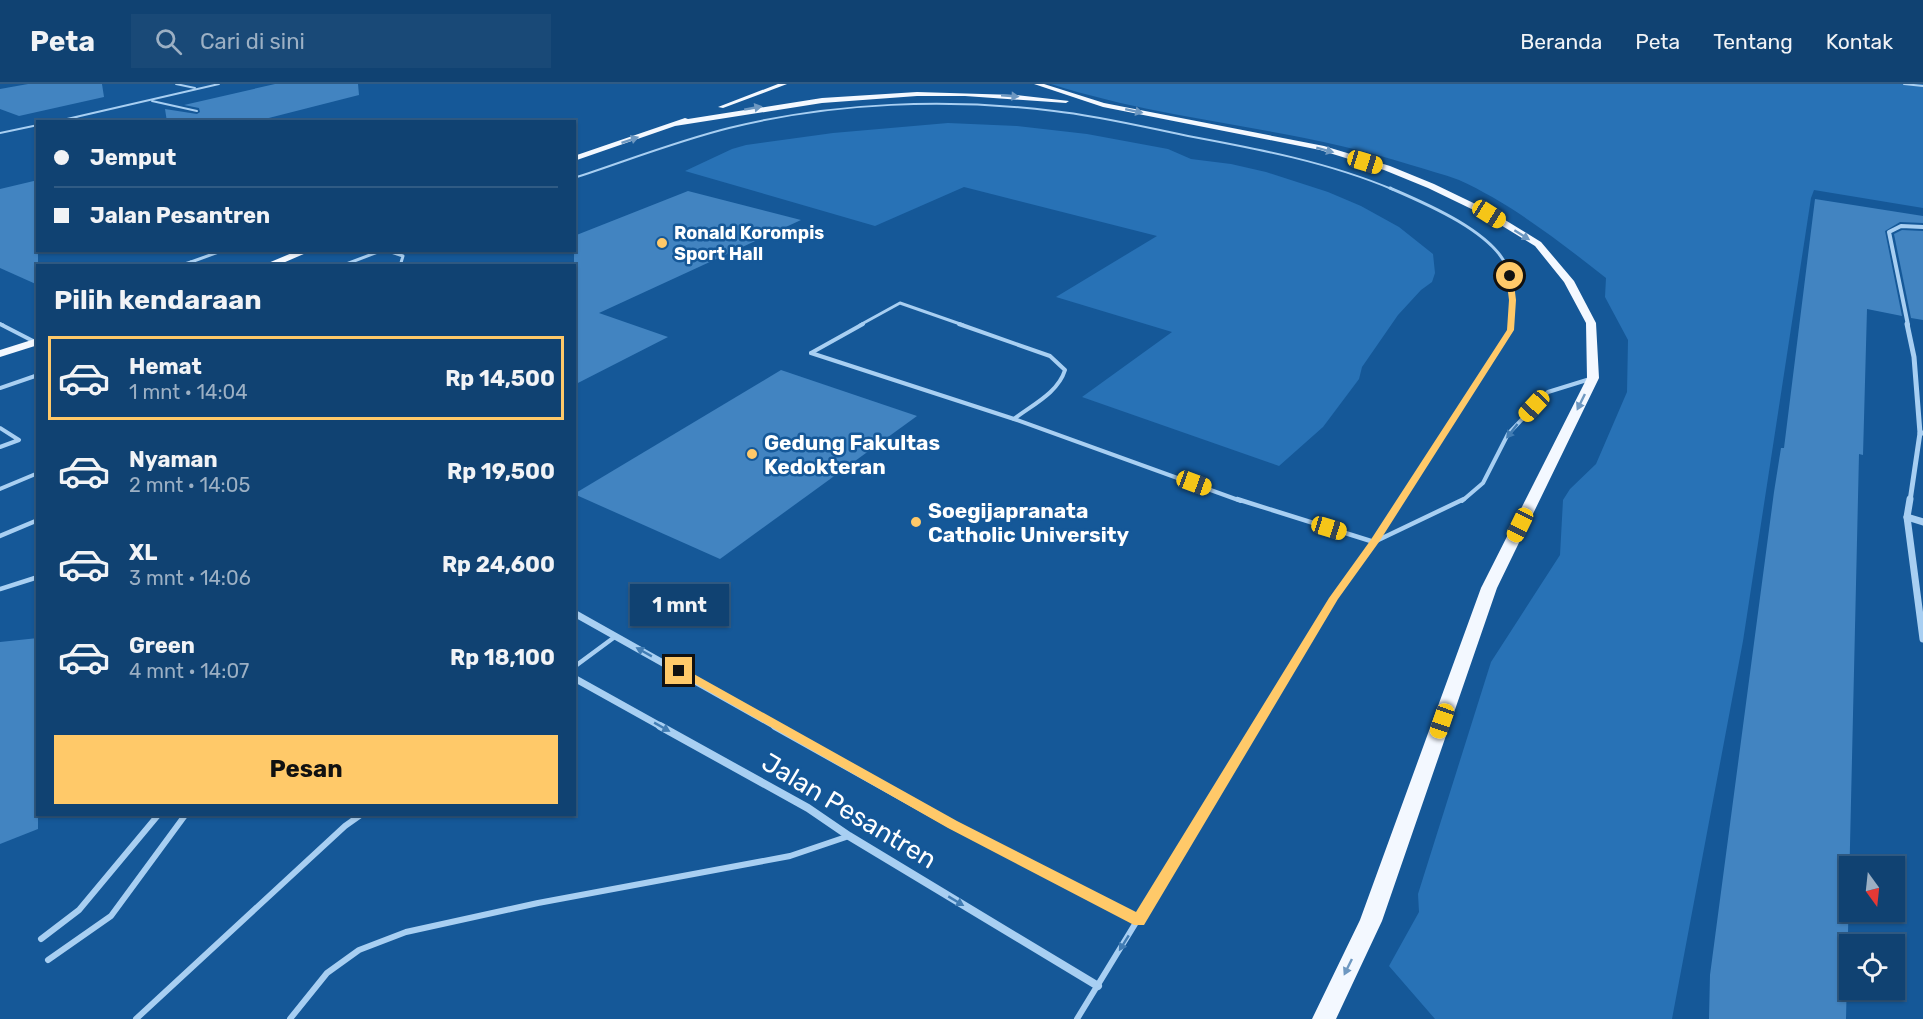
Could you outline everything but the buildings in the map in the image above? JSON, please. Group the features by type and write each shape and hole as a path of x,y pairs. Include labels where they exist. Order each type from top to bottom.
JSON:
{"main road":[{"path":"576,158 784,84"},
{"path":"1037,84 1103,105"},
{"path":"675,123 757,107 870,95 988,94 1103,105 1321,148 1387,168 1489,214 1538,244 1569,281 1591,323 1593,378 1489,588 1371,921 1328,1017"},
{"path":"271,264 304,252"},
{"path":"0,354 36,342"}],"street":[{"path":"1923,227 1902,225 1894,227 1889,232 1914,357 1922,433 1907,518 1923,636"},
{"path":"1914,357 1923,359"},
{"path":"1907,518 1923,522"},
{"name":"Jalan Pesantren","path":"576,614 952,825 1139,920"},
{"name":"Jalan Pesantren","path":"576,679 808,808 849,836 1098,986"}],"lane":[{"path":"176,84 198,89"},
{"path":"61,120 219,84"},
{"path":"1904,84 1923,86"},
{"path":"149,100 197,111"},
{"path":"576,177 695,138 748,124 859,108 947,104 1036,109 1091,117 1281,153 1330,165 1380,182 1424,202 1456,221 1500,256 1510,276 1511,330 1374,542 1334,598 1077,1019"},
{"path":"72,117 82,120"},
{"path":"0,134 36,125"},
{"path":"184,264 218,252"},
{"path":"346,264 379,252"},
{"path":"391,252 404,256 402,264"},
{"path":"191,262 196,264"},
{"path":"1014,419 1057,387 1064,378 1065,370 1050,356 900,303 811,353 1014,419 1262,507 1374,542 1459,503 1483,483 1508,434 1548,392 1593,378"},
{"path":"0,324 36,342"},
{"path":"0,388 36,376"},
{"path":"0,428 19,440 0,447"},
{"path":"0,489 36,474"},
{"path":"0,536 36,521"},
{"path":"0,589 36,578"},
{"path":"576,666 616,636"},
{"path":"41,939 79,910 157,816"},
{"path":"48,960 111,916 185,816"},
{"path":"136,1019 345,826 359,816"},
{"path":"290,1019 327,973 359,950 406,932 538,903 790,856 849,836"}],"shaded area":[{"path":"1051,84 1923,84 1923,208 1814,190 1811,198 1743,641 1672,1019 1435,1019 1389,966 1419,912 1418,894 1491,662 1560,555 1563,500 1570,489 1596,464 1627,392 1628,340 1605,297 1606,278 1517,212 1459,180 1367,152 1141,107"},
{"path":"948,123 1017,126 1087,134 1168,149 1191,159 1231,164 1266,172 1328,192 1361,206 1399,227 1433,254 1435,273 1432,282 1421,290 1398,315 1362,367 1359,379 1323,427 1279,466 1082,397 1172,332 1056,297 1157,236 964,187 875,226 685,171 732,149 746,145 833,133"}],"place":[{"name":"Ronald Korompis Sport Hall","path":"662,243"},
{"name":"Gedung Fakultas Kedokteran","path":"752,454"},
{"name":"Soegijapranata Catholic University","path":"916,522"}],"route":[{"path":"679,671 952,825 1139,920 1334,598 1374,542 1511,330 1510,276"}]}
